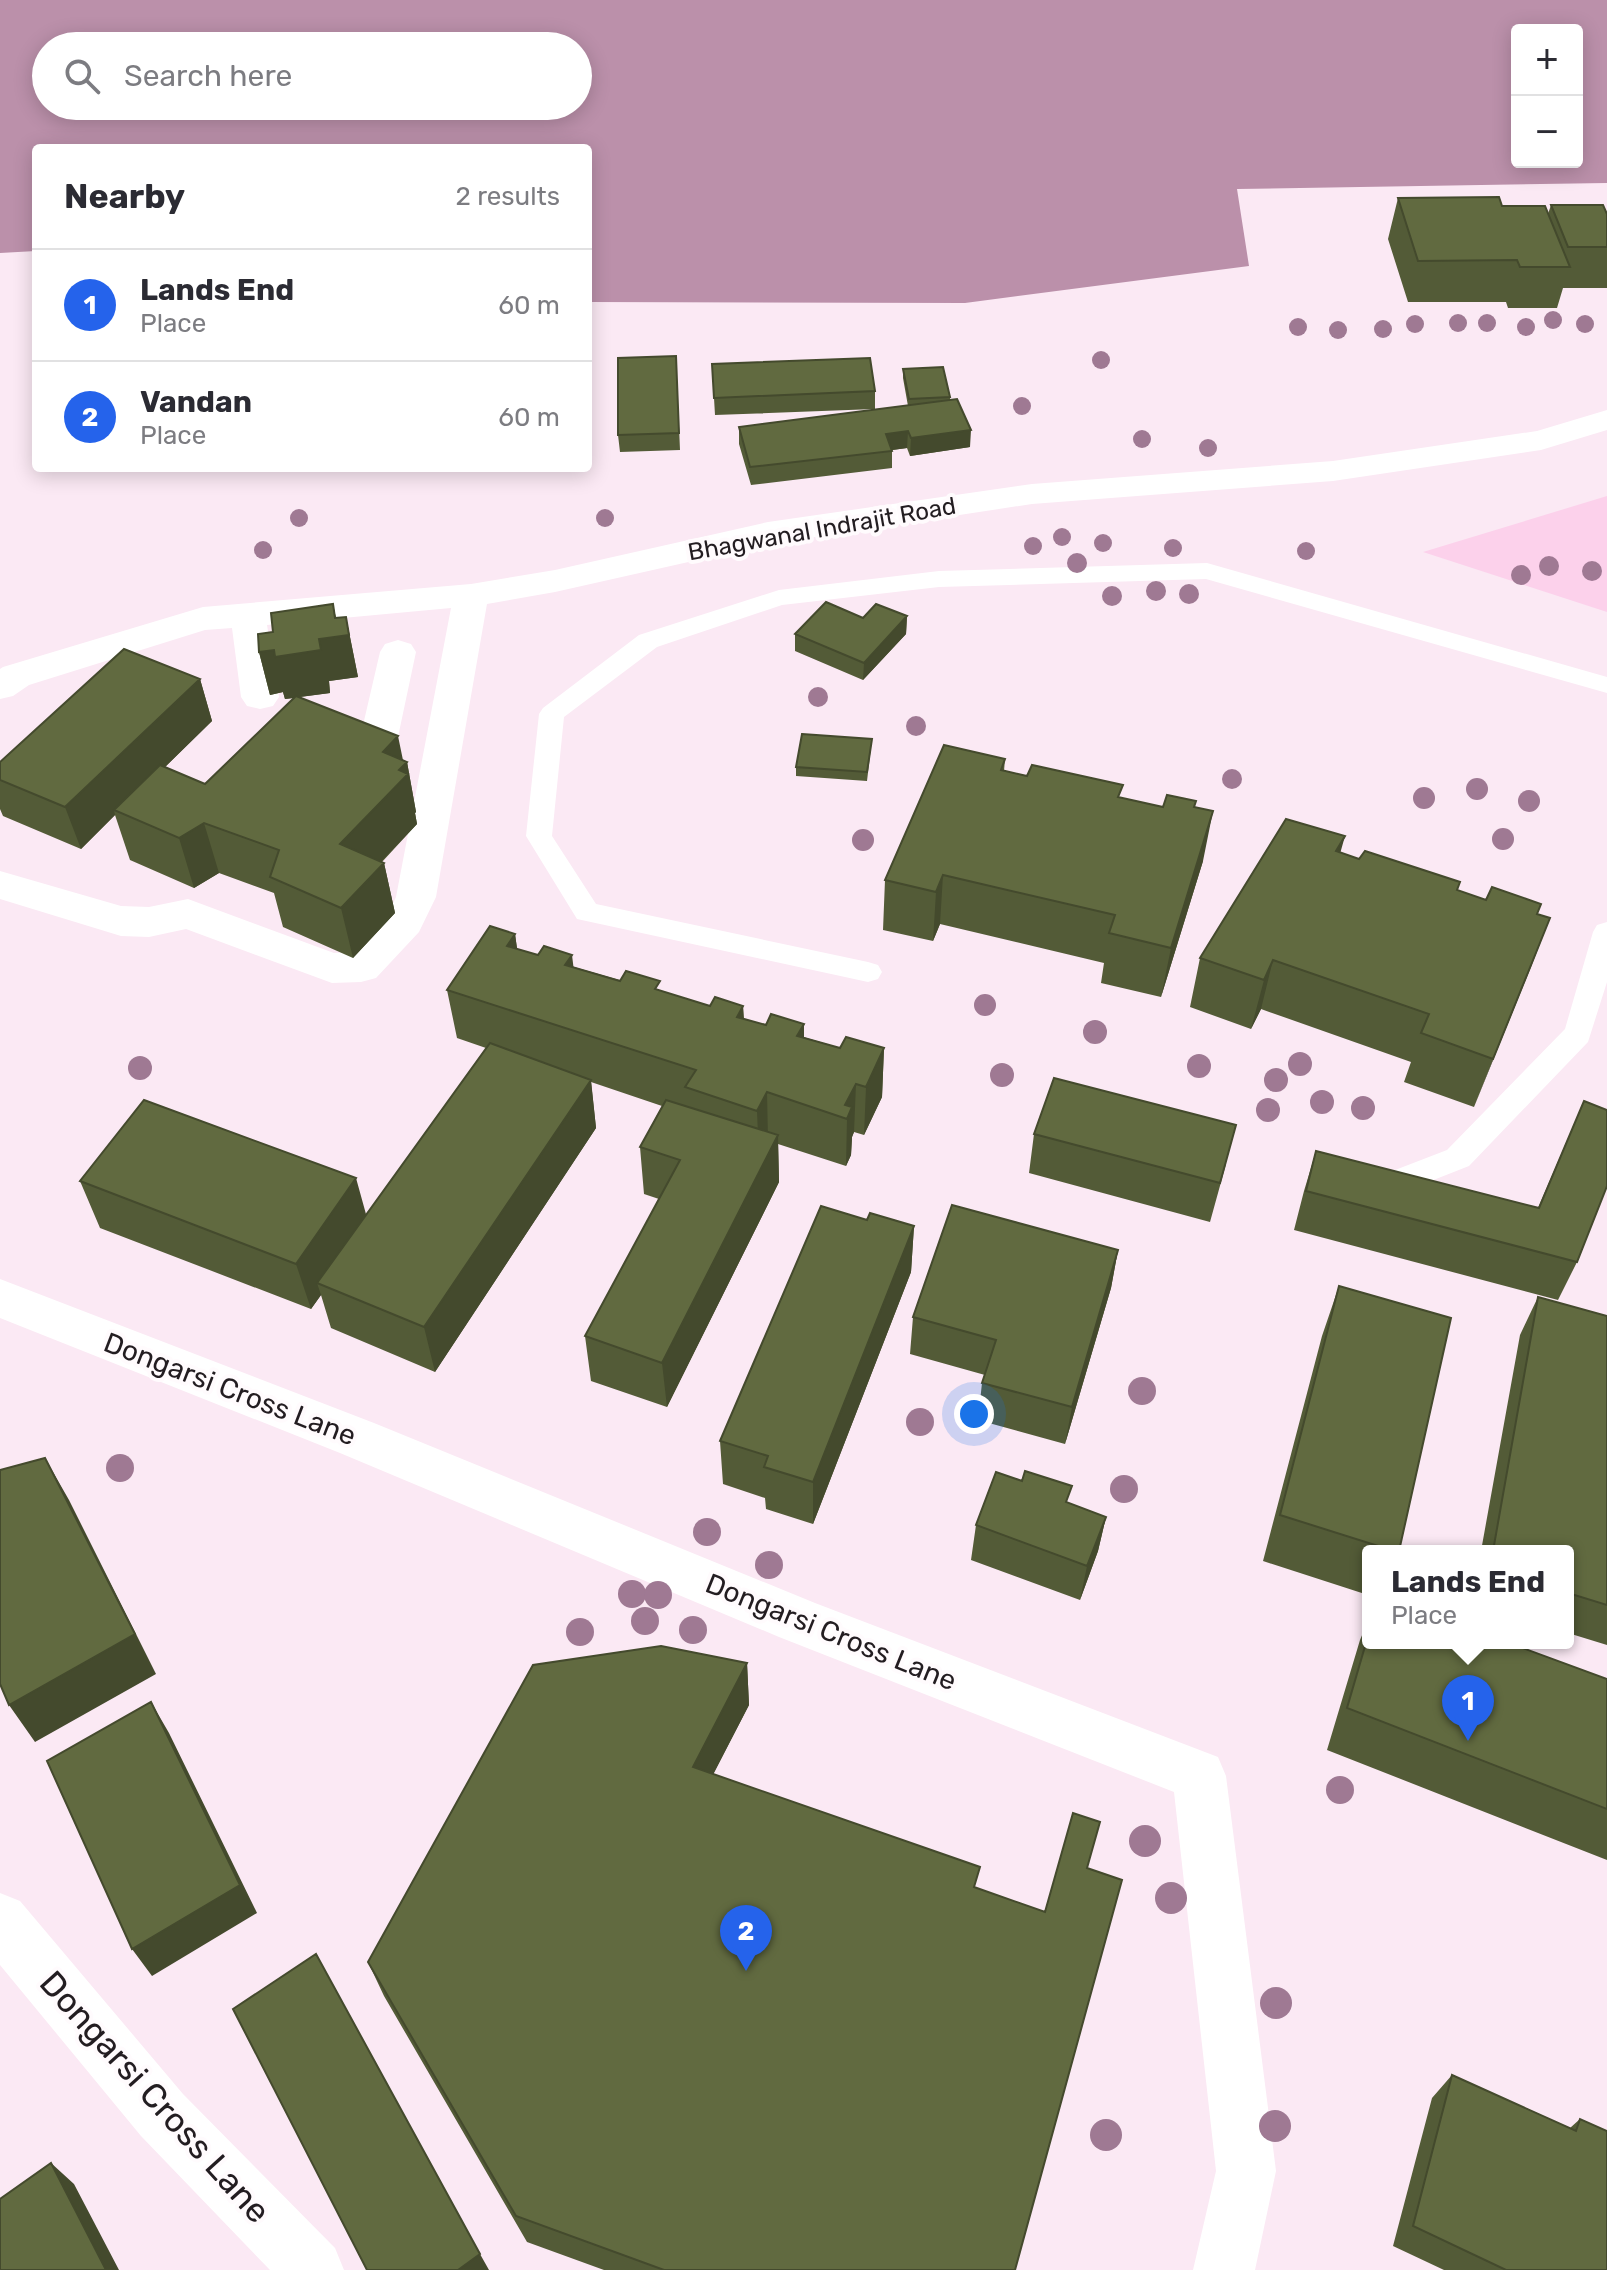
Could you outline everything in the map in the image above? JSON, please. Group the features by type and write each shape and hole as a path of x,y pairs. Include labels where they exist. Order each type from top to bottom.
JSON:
{"street":[{"name":"Bhagwanal Indrajit Road","path":"0,687 16,676 203,619 248,615 348,624 768,533 1032,494 1333,471 1541,440 1607,420"},
{"path":"0,885 121,921 149,922 188,914 332,968 361,967 405,922 411,910 471,595"},
{"path":"248,615 260,697"},
{"path":"398,652 362,748 441,765"},
{"name":"Dongarsi Cross Lane","path":"0,1298 357,1438 797,1620 1199,1776 1246,2171 1224,2270"},
{"name":"Dongarsi Cross Lane","path":"0,1921 162,2115 313,2270"}],"lane":[{"path":"868,972 587,912 539,836 552,714 648,641 779,598 939,579 1192,571 1207,571 1607,685"},
{"path":"1362,1196 1458,1158 1578,1034 1607,932"}],"shaded area":[{"path":"0,0 1607,0 1607,183 1237,189 1249,266 965,303 592,302 592,144 32,144 32,251 0,253"},
{"path":"1607,496 1607,612 1423,552"}],"building":[{"path":"1499,197 1502,206 1545,206 1570,267 1520,267 1517,260 1418,261 1398,198"},
{"path":"1551,205 1603,205 1607,214 1607,247 1568,247"},
{"path":"676,356 679,433 618,435 618,358"},
{"path":"870,358 875,391 714,398 712,364"},
{"path":"943,367 950,397 909,399 903,369"},
{"path":"957,399 971,430 911,438 908,431 886,434 892,451 750,467 739,427"},
{"path":"826,602 863,618 876,604 907,616 864,663 795,634"},
{"path":"333,604 335,618 346,617 349,635 319,639 321,650 275,657 274,650 259,652 258,634 273,632 271,613"},
{"path":"124,649 200,679 65,807 0,780 0,762"},
{"path":"296,696 398,736 383,752 407,762 399,770 408,774 340,844 384,863 341,908 270,877 279,850 204,823 179,838 114,810 160,765 205,784"},
{"path":"802,734 872,739 867,772 796,767"},
{"path":"944,745 1005,759 1001,770 1027,776 1032,765 1123,785 1118,797 1163,807 1167,795 1196,801 1194,807 1213,811 1171,948 1109,933 1115,915 943,875 936,892 885,880"},
{"path":"1286,819 1345,836 1336,851 1359,859 1365,851 1460,882 1457,890 1486,900 1492,887 1541,904 1537,914 1550,918 1493,1059 1421,1033 1429,1014 1273,960 1264,980 1200,958"},
{"path":"490,926 515,934 507,946 538,955 544,946 572,955 565,965 620,981 626,971 660,981 655,989 710,1006 715,997 743,1006 737,1017 766,1025 771,1014 804,1024 797,1036 840,1048 846,1037 884,1048 866,1087 856,1084 845,1105 852,1107 847,1119 767,1092 757,1111 685,1087 696,1070 447,990"},
{"path":"490,1043 591,1080 424,1327 317,1283"},
{"path":"1054,1078 1236,1125 1220,1183 1034,1134"},
{"path":"144,1100 356,1178 296,1264 80,1181"},
{"path":"666,1100 778,1135 662,1363 585,1336 680,1160 640,1147"},
{"path":"1584,1101 1607,1110 1607,1186 1577,1262 1306,1191 1316,1151 1539,1208"},
{"path":"952,1205 1118,1250 1072,1407 982,1383 996,1340 913,1317"},
{"path":"821,1206 867,1220 870,1213 914,1226 813,1482 764,1467 768,1456 720,1441"},
{"path":"1339,1286 1451,1318 1400,1545 1375,1545 1280,1515"},
{"path":"1538,1297 1607,1316 1607,1605 1574,1595 1574,1545 1494,1545"},
{"path":"45,1458 135,1634 9,1705 0,1684 0,1470"},
{"path":"1025,1471 1072,1486 1066,1502 1106,1517 1087,1566 976,1525 996,1472 1022,1481"},
{"path":"661,1646 747,1663 693,1767 980,1867 974,1887 1045,1912 1073,1813 1100,1822 1087,1868 1122,1880 1015,2270 664,2270 516,2216 368,1962 533,1665"},
{"path":"1364,1649 1525,1649 1607,1679 1607,1809 1347,1708"},
{"path":"151,1702 240,1885 132,1949 47,1761"},
{"path":"316,1954 480,2254 458,2270 367,2270 233,2009"},
{"path":"1452,2075 1576,2131 1580,2119 1607,2131 1607,2270 1506,2270 1413,2226"},
{"path":"51,2163 106,2270 0,2270 0,2199"}],"place":[{"name":"Lands End","path":"1468,1741"},
{"name":"Vandan","path":"746,1971"}]}
